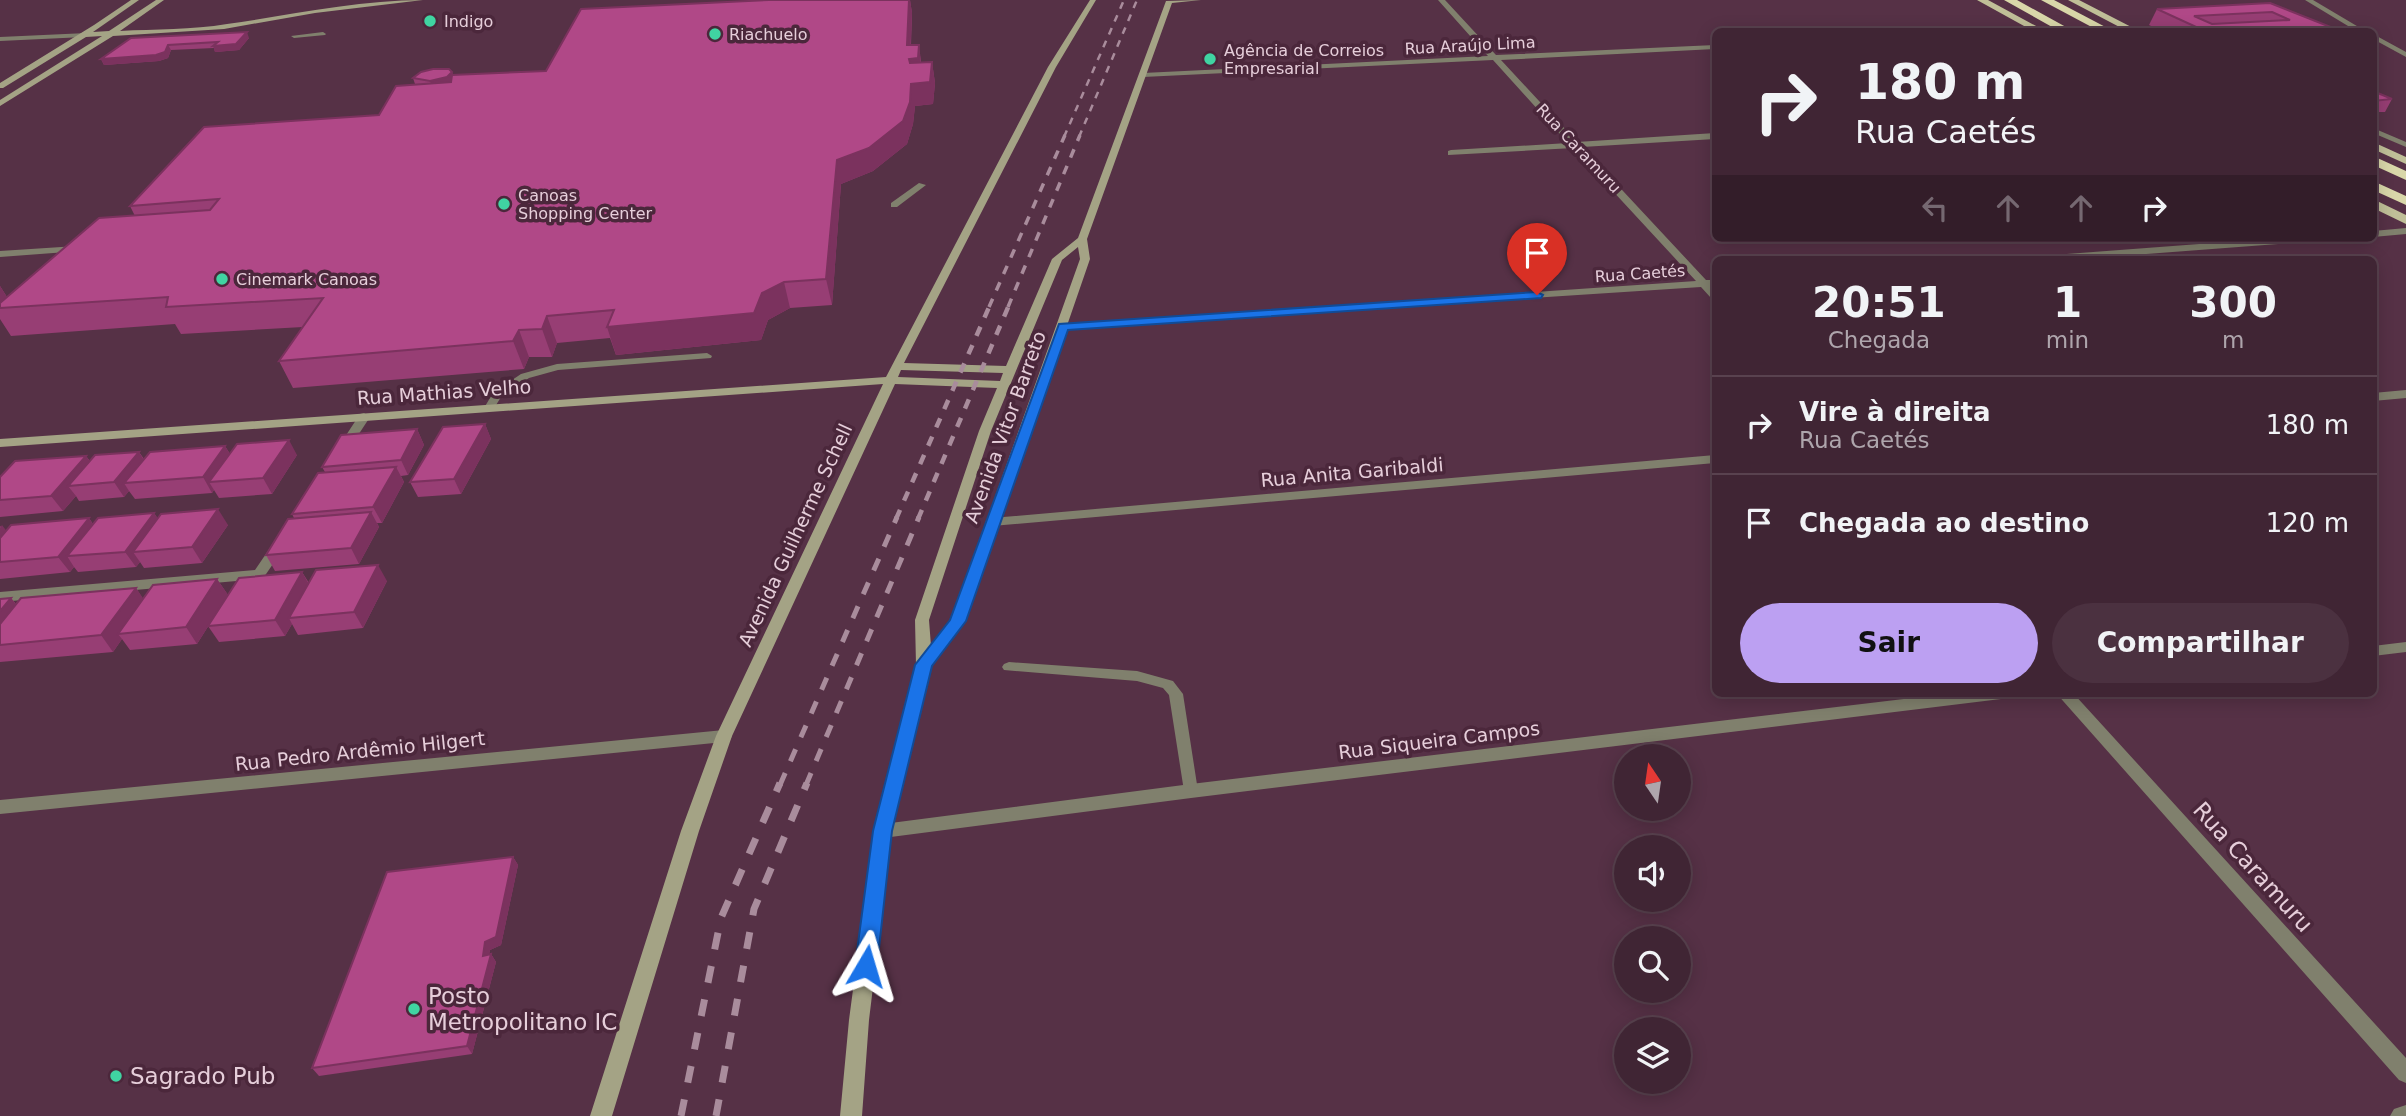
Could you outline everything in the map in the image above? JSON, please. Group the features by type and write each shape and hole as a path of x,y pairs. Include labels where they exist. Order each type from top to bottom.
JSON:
{"highway":[{"path":"2009,0 2062,28"},
{"path":"2046,0 2102,28"},
{"path":"2377,162 2406,176"},
{"path":"2377,187 2406,201"}],"main road":[{"path":"0,86 84,36 136,0"},
{"path":"0,104 161,0"},
{"path":"84,36 224,27 315,10 420,0"},
{"name":"Avenida Guilherme Schell","path":"601,1116 686,843 724,736 897,366 1052,67 1093,0"},
{"path":"1170,1 1198,0"},
{"path":"1981,0 2036,28"},
{"path":"2072,0 2129,28"},
{"name":"Avenida Vitor Barreto","path":"851,1116 859,1020 883,831 924,665 958,621 1086,259 1082,239 1170,1"},
{"path":"2377,147 2406,161"},
{"path":"2377,205 2406,220"},
{"path":"924,665 922,620 985,431 1057,258 1082,239"},
{"path":"897,366 1010,370"},
{"name":"Rua Mathias Velho","path":"0,443 891,380 1004,385"}],"street":[{"name":"Rua Caramuru","path":"1441,0 1710,284"},
{"path":"2308,0 2357,28"},
{"path":"0,39 84,36"},
{"path":"2377,38 2406,55"},
{"name":"Rua Araújo Lima","path":"1143,75 1712,47"},
{"path":"1451,153 1712,136"},
{"path":"2377,234 2406,232"},
{"path":"2080,256 2266,242"},
{"name":"Rua Caetés","path":"1063,327 1710,284"},
{"path":"2377,397 2406,394"},
{"path":"332,465 364,417"},
{"name":"Rua Anita Garibaldi","path":"992,522 1712,460"},
{"path":"0,597 260,574 289,531"},
{"path":"2377,651 2406,647"},
{"name":"Rua Siqueira Campos","path":"883,831 1968,697"},
{"name":"Rua Caramuru","path":"2068,697 2406,1073"},
{"name":"Rua Pedro Ardêmio Hilgert","path":"0,807 724,736"}],"lane":[{"path":"294,36 323,34"},
{"path":"2377,132 2406,145"},
{"path":"894,205 922,185"},
{"path":"0,254 81,248 67,262"},
{"path":"489,408 497,395 525,376 557,367 707,356"},
{"path":"1009,667 1137,676 1168,684 1176,694 1191,791"}],"building":[{"name":"Canoas Shopping Center","path":"769,0 909,0 907,45 919,45 918,58 909,59 910,63 932,62 930,82 911,84 910,102 903,121 869,148 837,160 826,279 784,282 762,293 754,313 607,327 614,310 547,316 542,329 519,330 513,341 279,361 323,298 166,307 168,297 0,308 0,303 99,218 210,210 219,199 130,206 204,127 379,115 396,86 451,82 452,75 546,71 581,9"},
{"path":"2270,3 2333,28 2198,28 2157,9","holes":["2272,12 2290,20 2212,24 2194,16"]},
{"path":"247,32 236,44 213,46 218,42 168,45 165,52 156,55 101,59 131,38"},
{"path":"449,69 452,72 447,77 430,81 413,78 421,72"},
{"path":"2377,93 2392,99 2377,101"},
{"path":"485,424 454,479 410,482 443,427"},
{"path":"417,429 401,460 322,467 341,435"},
{"path":"289,440 263,478 209,482 237,444"},
{"path":"225,446 203,477 124,483 150,452"},
{"path":"139,452 114,482 68,486 95,455"},
{"path":"86,456 51,496 0,500 0,477 15,461"},
{"path":"396,467 373,507 292,514 318,473"},
{"path":"218,509 192,547 133,552 161,514"},
{"path":"371,512 351,548 266,555 288,519"},
{"path":"154,513 125,552 67,556 98,518"},
{"path":"89,518 58,557 0,562 0,538 11,525"},
{"path":"378,565 354,612 289,618 316,570"},
{"path":"302,572 275,620 208,626 239,578"},
{"path":"217,579 186,627 118,634 153,585"},
{"path":"136,588 101,635 0,645 0,624 21,598"},
{"path":"11,598 0,611 0,599"},
{"name":"Posto Metropolitano IC","path":"513,857 496,937 485,942 483,956 491,954 467,1046 312,1068 387,872"}],"railway":[{"path":"1064,137 1124,0"},
{"path":"1079,137 1137,0"},
{"path":"989,307 1065,135"},
{"path":"1008,307 1080,135"},
{"path":"896,519 990,305"},
{"path":"918,519 1009,305"},
{"path":"780,785 897,517"},
{"path":"806,785 919,517"},
{"path":"681,1116 721,918 780,783"},
{"path":"716,1116 754,909 807,783"}],"place":[{"name":"Indigo","path":"430,21"},
{"name":"Riachuelo","path":"715,34"},
{"name":"Agência de Correios Empresarial","path":"1210,59"},
{"name":"Canoas Shopping Center","path":"504,204"},
{"name":"Cinemark Canoas","path":"222,279"},
{"name":"Posto Metropolitano IC","path":"414,1009"},
{"name":"Sagrado Pub","path":"116,1076"}],"route":[{"path":"866,966 883,831 924,665 958,621 1063,327 1537,295"}]}
